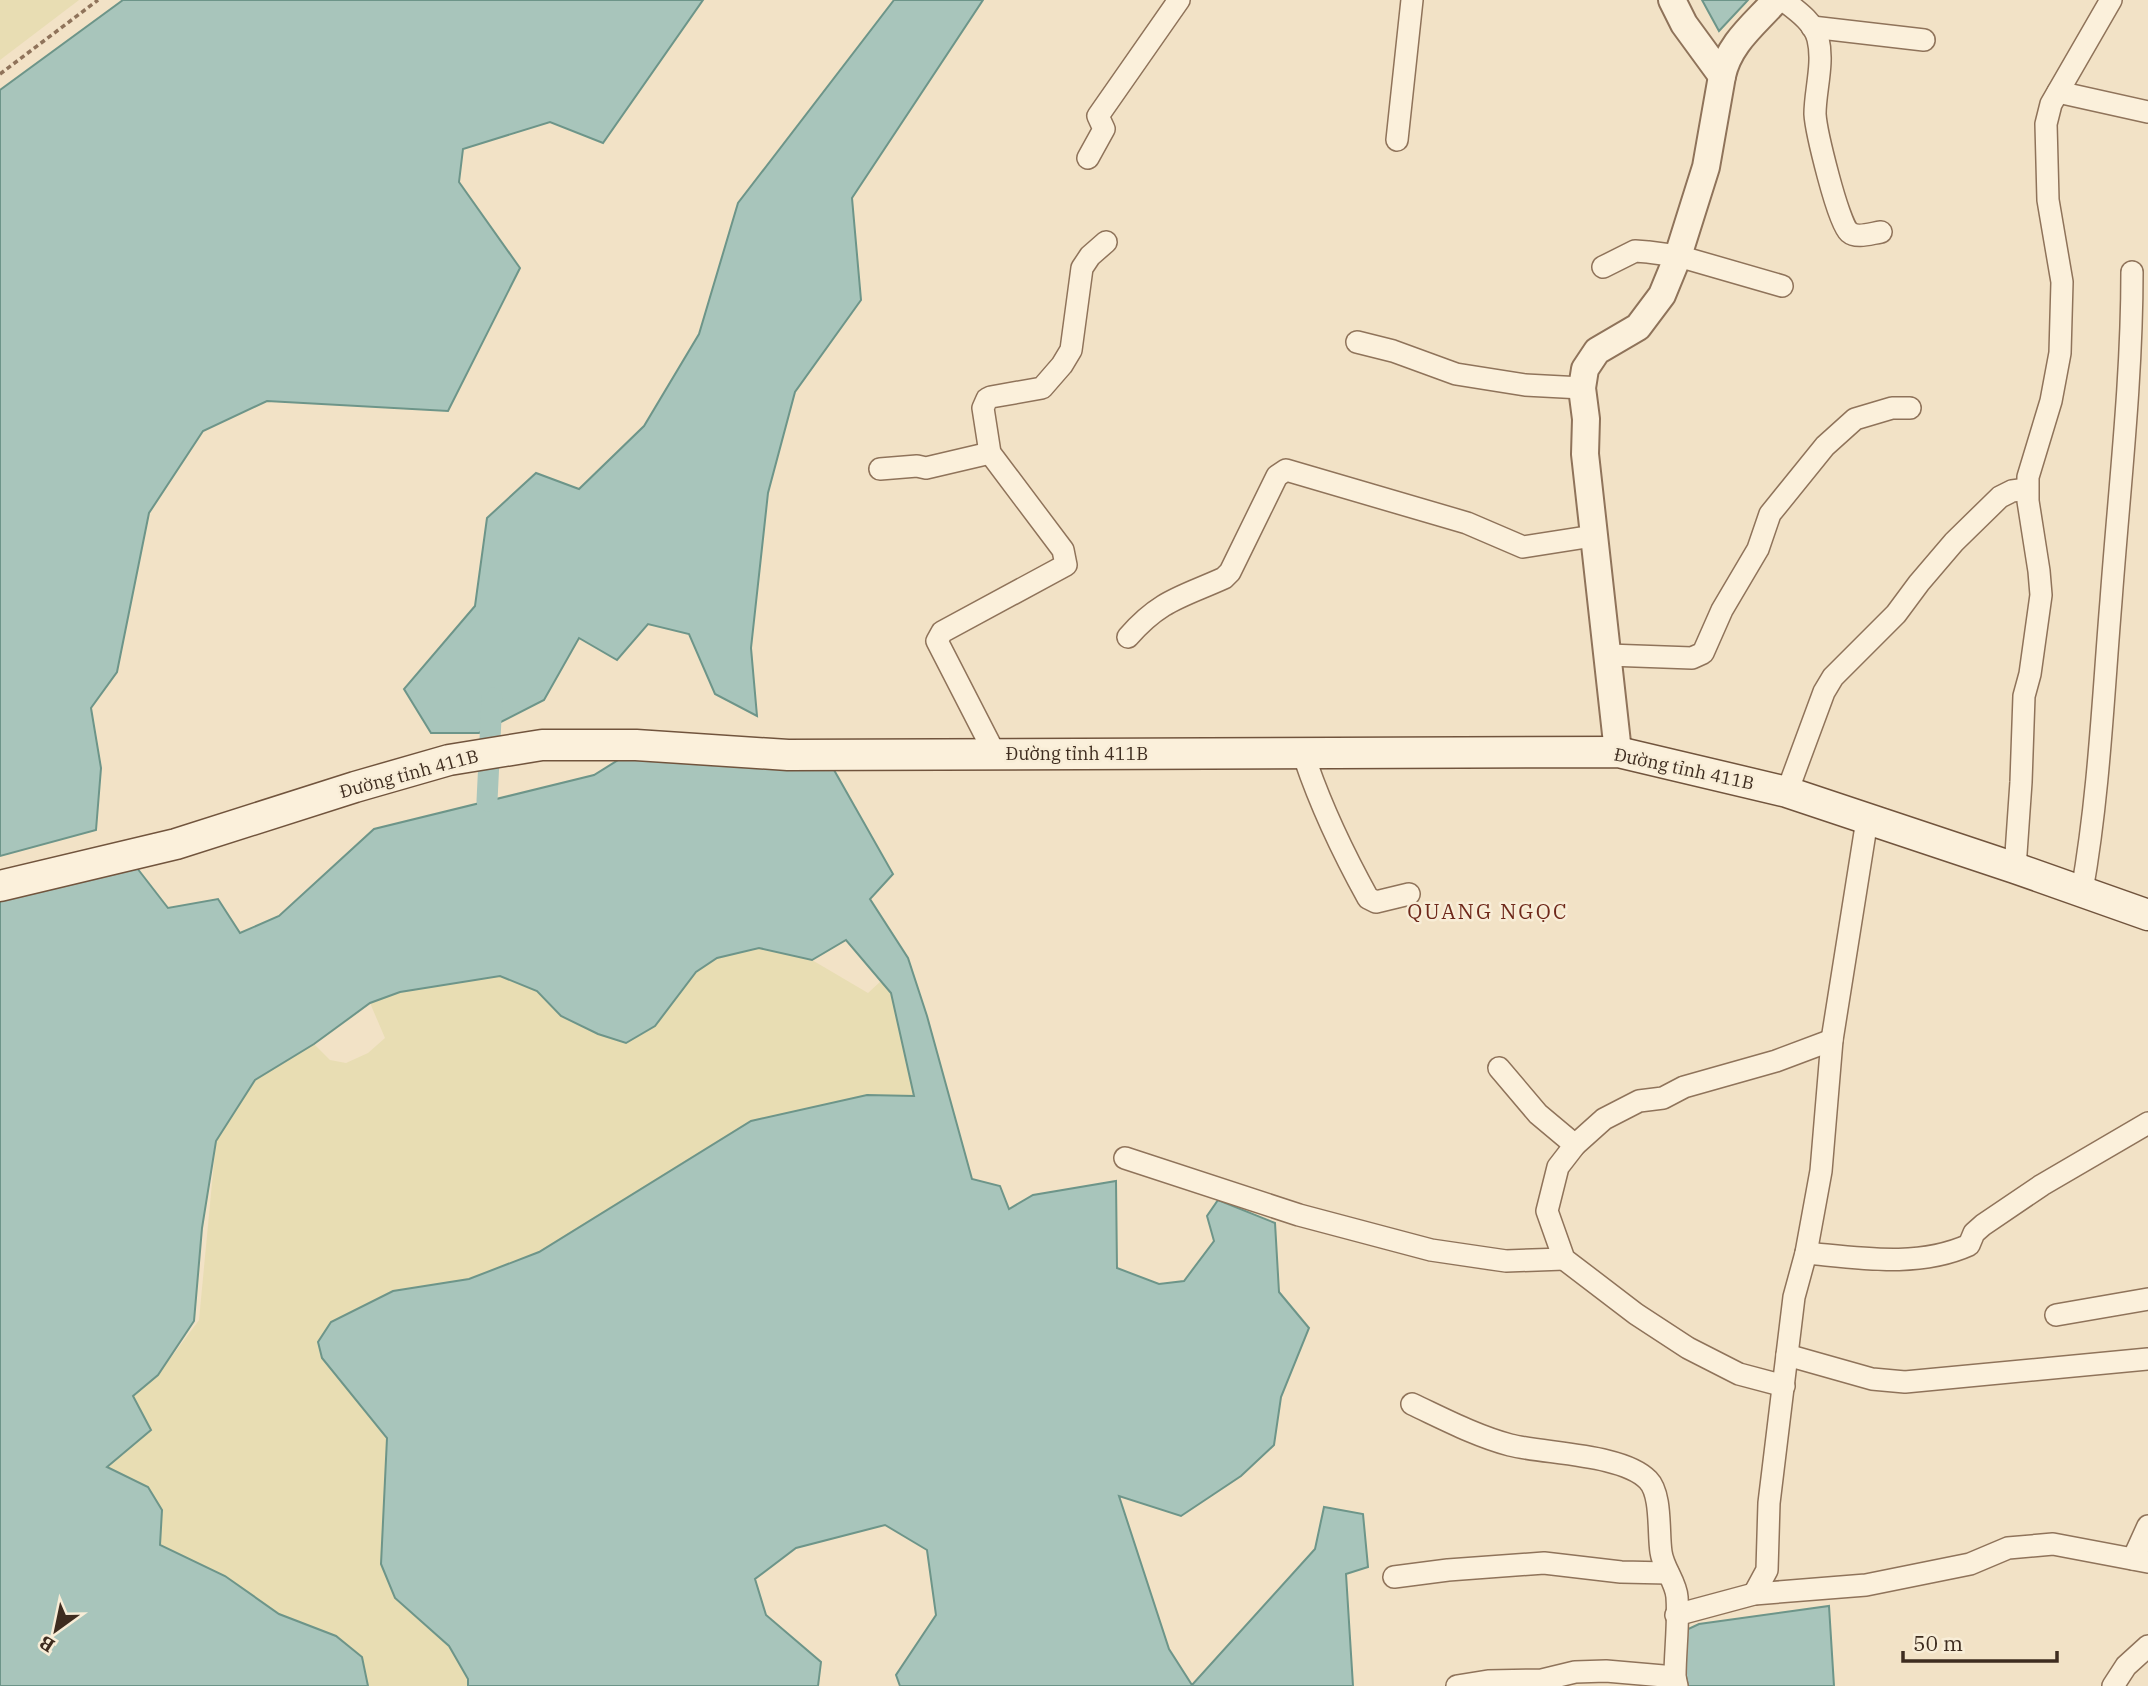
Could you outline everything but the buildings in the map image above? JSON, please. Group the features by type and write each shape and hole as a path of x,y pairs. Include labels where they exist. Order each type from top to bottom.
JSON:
{"main road":[{"name":"Đường tỉnh 411B","path":"0,886 176,844 355,786 449,760 542,745 636,745 788,755 1618,752 1787,792 2148,915"}],"street":[{"path":"1088,158 1104,130 1098,116 1179,0"},
{"path":"1397,140 1412,0"},
{"path":"1672,0 1684,24 1723,76"},
{"path":"1618,752 1585,454 1586,419 1582,388 1585,369 1597,351 1638,327 1662,295 1678,256 1706,167 1725,63 1734,45 1776,0"},
{"path":"1783,0 1802,15 1818,39 1815,116 1840,216 1849,232 1857,235 1881,232"},
{"path":"2015,868 2024,696 2030,674 2041,595 2028,477 2051,401 2060,353 2062,282 2048,200 2045,146 2047,113 2111,0"},
{"path":"1812,27 1924,40"},
{"path":"2058,92 2148,112"},
{"path":"995,754 937,641 942,632 1066,565 1063,550 990,453 985,402 991,397 1042,388 1062,365 1071,350 1082,268 1105,242"},
{"path":"1602,267 1635,251 1678,256 1782,286"},
{"path":"2082,891 2099,770 2110,604 2140,358 2132,272"},
{"path":"1357,342 1393,351 1456,374 1525,385 1582,388"},
{"path":"1608,655 1692,658 1703,653 1722,610 1758,548 1770,514 1825,446 1855,419 1892,408 1910,408"},
{"path":"880,469 917,466 926,468 990,453"},
{"path":"1128,637 1150,613 1164,603 1224,578 1230,572 1281,471 1286,470 1468,523 1523,547 1593,536"},
{"path":"1787,792 1824,692 1833,677 1888,624 1954,542 2000,497 2012,491 2028,489"},
{"path":"1303,753 1314,787 1337,840 1368,898 1376,902 1409,894"},
{"path":"1754,1594 1767,1570 1769,1503 1794,1297 1806,1253 1821,1171 1832,1040 1867,820"},
{"path":"1783,1386 1739,1374 1688,1348 1636,1314 1564,1259 1547,1212 1558,1167 1575,1144 1604,1119 1639,1101 1663,1098 1684,1087 1776,1061 1832,1040"},
{"path":"1499,1068 1538,1114 1575,1144"},
{"path":"1806,1253 1879,1259 1922,1259 1955,1251 1969,1245 1974,1233 1983,1225 2042,1185 2145,1131"},
{"path":"1125,1158 1299,1215 1431,1250 1506,1261 1564,1259"},
{"path":"2056,1315 2148,1299"},
{"path":"1787,1356 1872,1379 1905,1382 2148,1359"},
{"path":"1412,1404 1460,1428 1510,1445 1612,1462 1638,1472 1654,1486 1661,1555 1677,1594 1676,1681 1606,1671 1575,1672 1542,1680 1488,1681 1457,1686"},
{"path":"1676,1615 1754,1594 1866,1585 1970,1564 2008,1548 2053,1544 2141,1560 2148,1525"},
{"path":"1394,1577 1544,1563 1621,1572 1668,1573"},
{"path":"2113,1686 2126,1666 2148,1646"}],"path":[{"path":"0,74 98,0"}],"shaded area":[{"path":"0,0 79,0 0,60"},
{"path":"759,948 812,960 868,993 881,981 891,993 914,1096 867,1095 751,1121 539,1252 469,1279 393,1291 331,1322 318,1342 322,1358 387,1438 381,1564 395,1598 449,1646 468,1679 468,1686 368,1686 362,1657 336,1636 279,1614 225,1576 159,1545 162,1510 107,1467 151,1430 132,1396 158,1375 199,1320 216,1141 255,1080 314,1044 330,1060 346,1063 368,1053 385,1038 370,1003 400,992 500,976 537,991 561,1016 598,1034 655,1026 696,972 717,958"}],"water":[{"path":"123,0 703,0 603,143 550,122 463,149 459,182 520,268 448,411 267,401 203,431 149,513 117,672 91,708 101,768 96,830 0,856 0,90"},
{"path":"894,0 983,0 852,198 861,300 795,392 768,493 751,648 757,716 715,694 689,634 648,624 617,660 579,638 544,700 479,733 431,733 404,689 475,606 487,518 536,473 579,489 644,426 699,334 738,203"},
{"path":"1702,0 1748,0 1719,31"},
{"path":"623,757 834,770 893,874 870,899 908,958 927,1016 972,1179 1000,1186 1009,1209 1033,1195 1116,1181 1117,1268 1159,1284 1184,1281 1214,1241 1207,1216 1218,1200 1275,1223 1279,1292 1309,1328 1281,1397 1274,1445 1241,1476 1181,1516 1119,1496 1169,1649 1192,1685 1315,1549 1324,1507 1363,1514 1368,1567 1346,1574 1353,1686 900,1686 896,1675 936,1615 927,1550 885,1525 796,1548 755,1579 766,1615 821,1662 818,1686 468,1686 468,1679 449,1646 395,1598 381,1564 387,1438 322,1358 318,1342 331,1322 393,1291 469,1279 539,1252 751,1121 867,1095 914,1096 891,993 846,940 812,960 759,948 717,958 696,972 655,1026 626,1043 598,1034 561,1016 537,991 500,976 400,992 370,1003 314,1044 255,1080 216,1141 202,1228 194,1321 158,1375 133,1396 151,1430 107,1467 148,1487 162,1510 160,1545 225,1576 279,1614 336,1636 362,1657 368,1686 0,1686 0,899 137,868 168,908 218,899 240,933 279,916 374,829 594,775"},
{"path":"1829,1606 1834,1686 1688,1686 1680,1646 1684,1631 1699,1624"}],"waterway":[{"path":"487,801 492,698"}],"district":[{"name":"QUANG NGỌC","path":"1488,912"}]}
